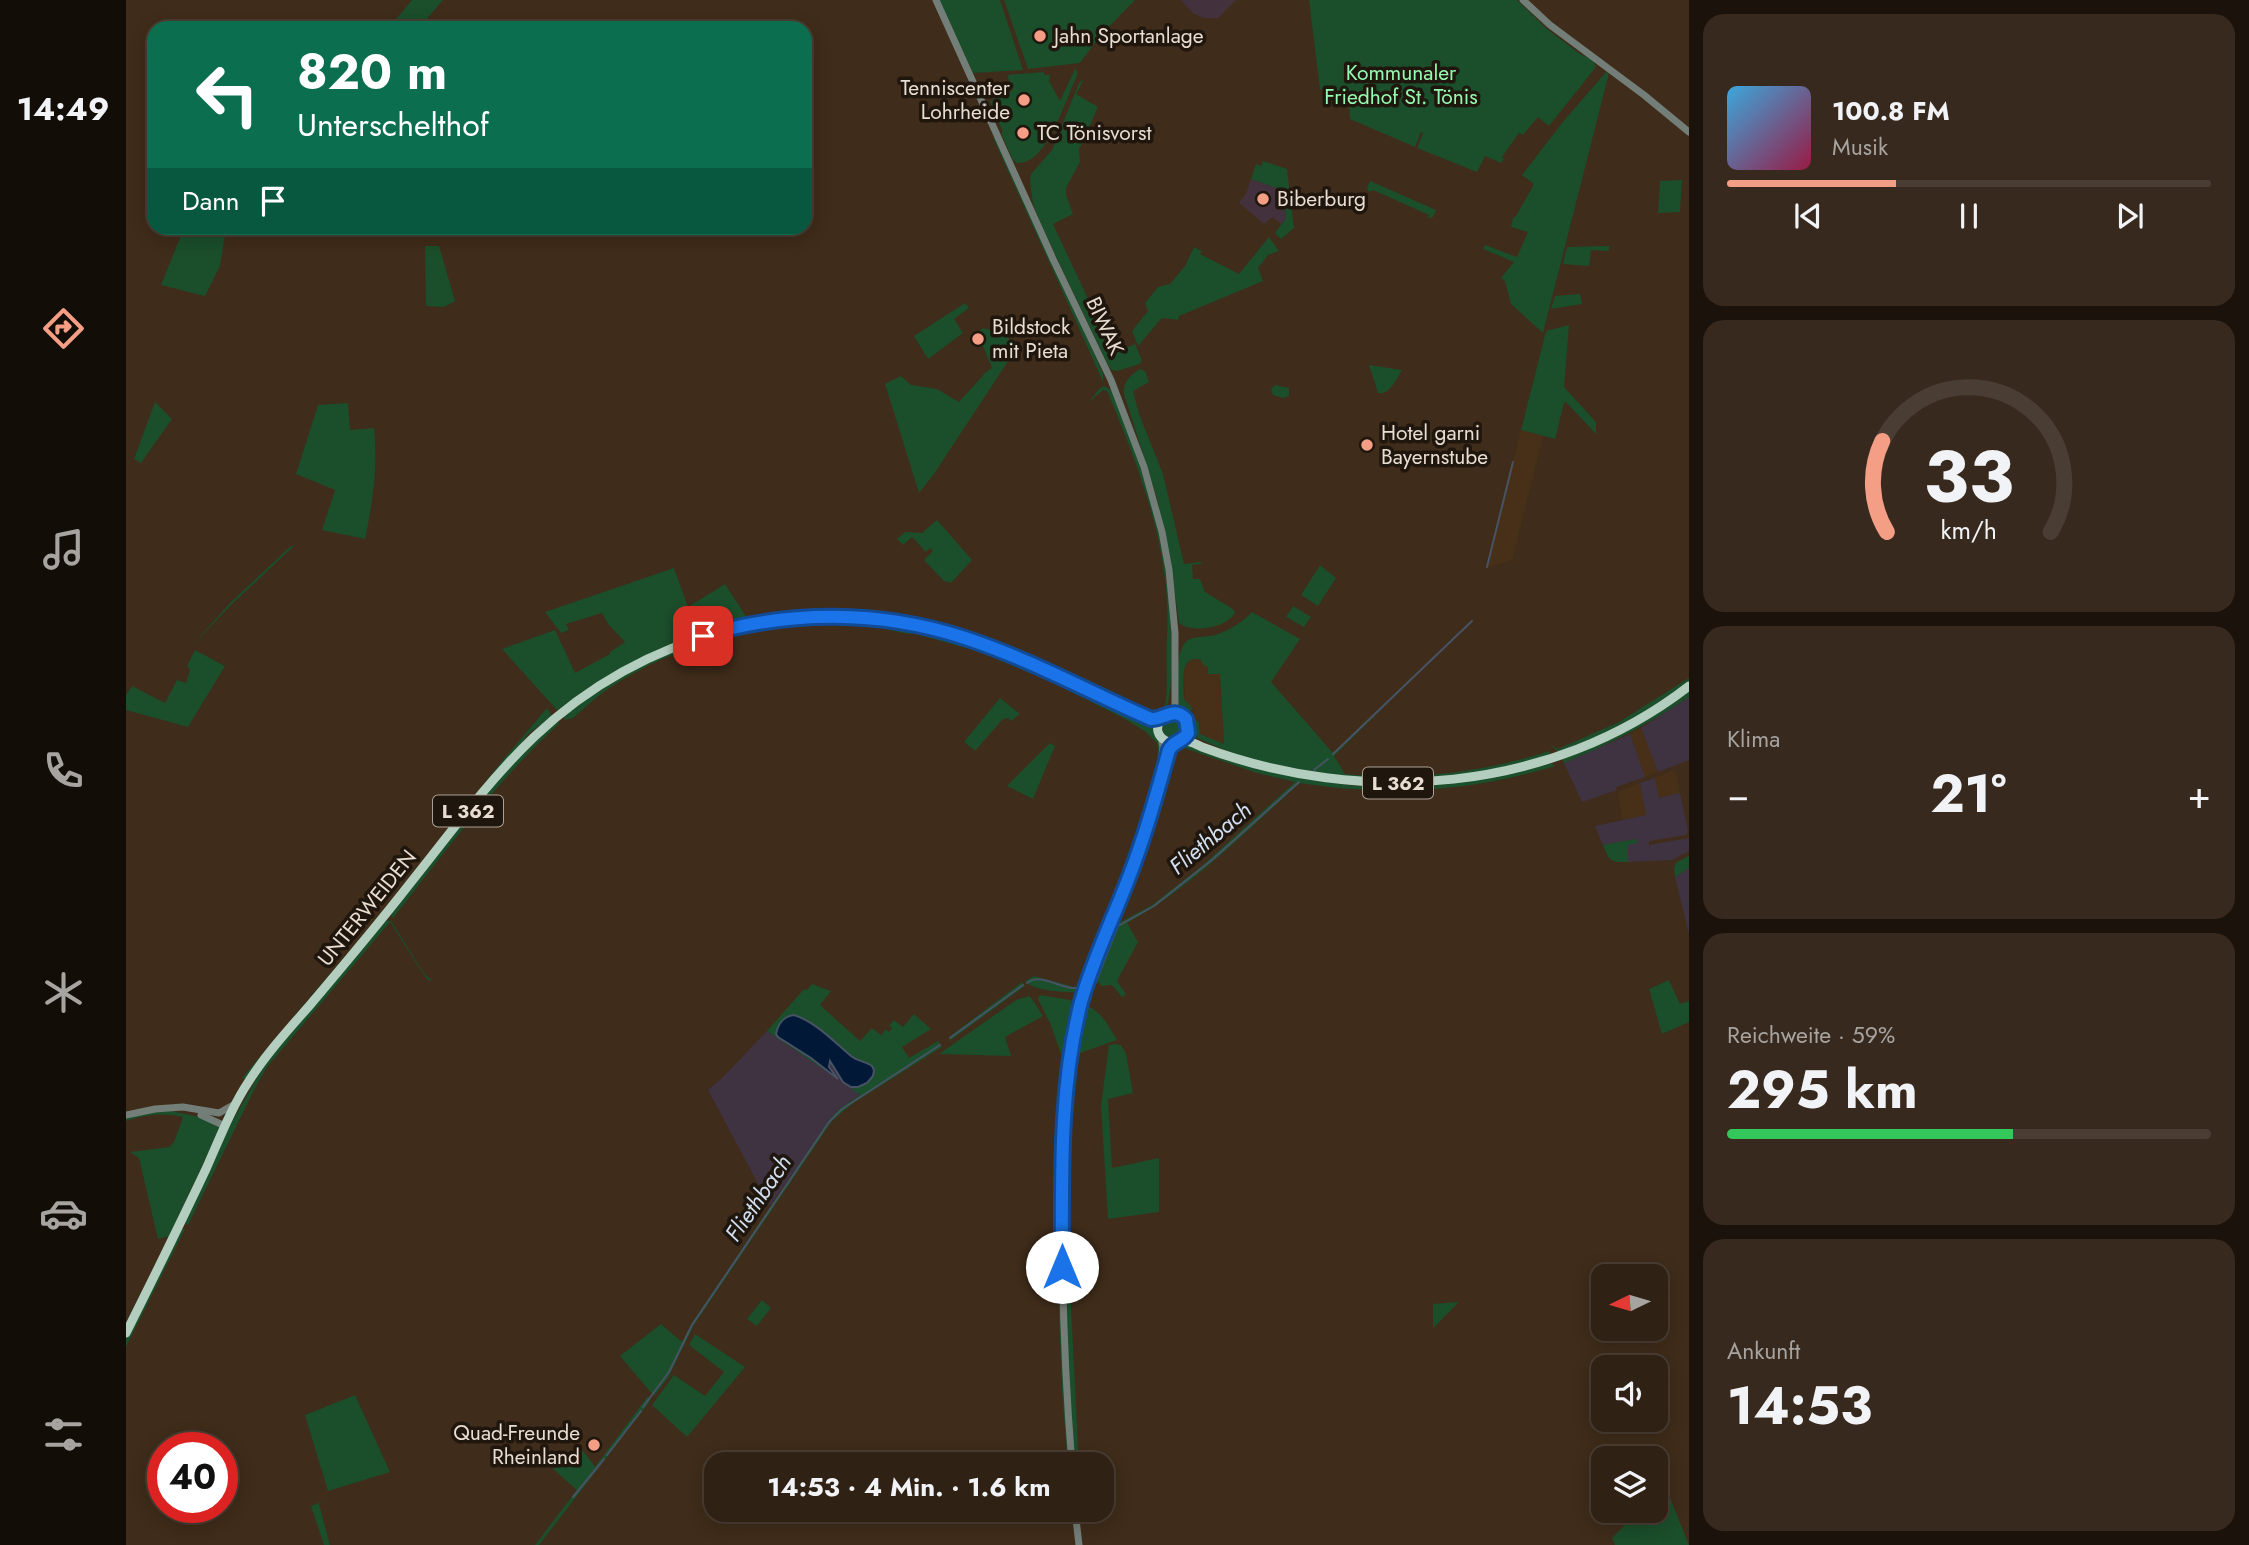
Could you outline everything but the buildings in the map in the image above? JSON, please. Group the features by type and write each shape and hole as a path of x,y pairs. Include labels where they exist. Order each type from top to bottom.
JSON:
{"main road":[{"name":"UNTERWEIDEN","path":"126,1333 250,1079 502,771 558,716 584,695 633,665 679,644 745,625 784,618 820,616 875,618 941,631 1031,664 1080,687"},
{"name":"L 362","path":"1177,742 1188,741 1231,757 1289,772 1355,782 1398,783 1467,778 1525,766 1580,747 1641,718 1689,686"},
{"name":"L 362","path":"1080,687 1151,719 1164,716"},
{"name":"L 362","path":"1080,687 1150,724 1160,734"},
{"path":"1178,713 1186,719 1188,733 1177,742 1168,742 1160,734 1158,724 1164,716 1178,713"},
{"name":"L 362","path":"1188,733 1242,759"}],"street":[{"name":"BIWAK","path":"936,0 1111,380 1144,467 1159,519 1169,570 1175,633 1175,706 1178,713"},
{"path":"1523,0 1549,24 1627,81 1689,132"},
{"name":"BIWAK","path":"1164,716 1174,686"},
{"path":"1159,784 1163,750 1160,734"},
{"path":"1071,1452 1065,1380 1062,1267 1063,1138 1070,1057 1093,964 1129,877 1169,750 1177,742"},
{"path":"126,1115 155,1108 191,1108 214,1113 236,1104"},
{"path":"176,1108 226,1124"},
{"path":"214,1113 226,1124"},
{"path":"1077,1522 1079,1545"}],"shaded area":[{"path":"1181,0 1236,0 1218,18 1204,18 1194,14"},
{"name":"Biberburg","path":"1251,179 1282,190 1286,218 1281,224 1273,217 1264,224 1239,203 1246,194"},
{"path":"1521,430 1543,436 1512,560 1488,567"},
{"path":"1200,659 1220,673 1224,744 1200,734 1200,726 1193,709 1185,702 1184,676 1187,663"},
{"path":"1689,697 1689,760 1658,772 1641,728"},
{"path":"1641,728 1658,772 1645,777 1630,734"},
{"path":"1630,734 1645,777 1582,802 1564,763"},
{"path":"1672,771 1676,773 1680,793 1659,798 1655,778"},
{"path":"1655,778 1659,798 1680,793 1688,831 1686,835 1649,841 1649,845 1689,838 1689,851 1672,860 1628,862 1628,845 1636,839 1603,845 1595,826 1646,815 1640,783"},
{"path":"1640,783 1646,815 1623,820 1618,792"},
{"path":"1689,868 1689,934 1675,877"},
{"path":"767,1031 837,1078 829,1067 830,1061 843,1082 861,1094 839,1109 830,1119 770,1206 708,1090"}],"green space":[{"path":"412,0 443,0 425,21 394,21"},
{"path":"939,0 1000,0 1023,70 973,73"},
{"path":"1004,0 1135,0 1100,36 1080,63 1028,69"},
{"name":"Kommunaler Friedhof St. Tönis","path":"1309,0 1517,0 1547,29 1580,54 1593,60 1596,67 1549,126 1538,117 1523,135 1519,133 1502,157 1504,159 1501,163 1485,156 1477,172 1417,148 1423,133 1421,132 1415,147 1350,119 1349,101 1320,89"},
{"path":"1075,69 1077,76 1046,142 1028,161 1017,163 1013,160 1001,133 1003,132 990,101 1013,90 1007,75 1043,72 1050,75 1049,81 1060,101"},
{"path":"1606,72 1609,73 1543,333 1511,304 1505,281 1501,278 1514,262 1483,249 1485,245 1517,257 1528,232 1511,227 1513,218 1533,186 1533,183 1522,175"},
{"path":"1084,79 1076,94 1098,107 1079,150 1080,162 1066,188 1073,214 1053,224 1114,353 1135,344 1142,360 1140,364 1117,371 1108,365 1041,225 1033,204 1030,181 1031,174 1052,150 1079,83"},
{"path":"996,136 1103,373 1103,382 993,137"},
{"path":"1263,161 1287,169 1294,228 1281,239 1275,233 1286,218 1282,190 1251,179 1256,164 1261,166"},
{"path":"1682,180 1680,212 1658,213 1660,181"},
{"path":"1370,181 1436,210 1433,217 1427,218 1429,215 1373,190 1369,192 1367,188"},
{"path":"181,235 225,235 220,266 205,296 161,285"},
{"path":"1269,237 1279,251 1268,255 1258,268 1263,281 1179,316 1178,320 1162,318 1138,346 1132,331 1148,311 1145,303 1158,287 1170,284 1185,266 1194,247 1202,251 1200,254 1239,274"},
{"path":"425,246 439,246 455,301 444,307 426,306"},
{"path":"1609,246 1609,251 1591,250 1589,266 1563,264 1567,247"},
{"path":"1580,294 1582,304 1551,309 1555,296"},
{"path":"965,303 969,308 954,319 963,333 928,359 914,336"},
{"path":"1569,325 1564,387 1596,422 1596,434 1566,402 1555,439 1521,430 1546,331"},
{"path":"983,328 1002,333 1018,346 919,493 885,384 901,376 911,385 937,389 959,402 992,368 978,340 981,338 976,333"},
{"path":"1369,365 1402,370 1386,392 1378,393"},
{"path":"1140,369 1145,371 1149,382 1133,391 1139,414 1163,474 1184,564 1201,562 1192,565 1193,579 1200,579 1205,592 1233,609 1235,613 1217,626 1200,629 1179,623 1170,557 1157,498 1124,394 1128,379"},
{"path":"1275,385 1289,388 1289,396 1283,398 1273,395 1271,389"},
{"path":"1104,386 1111,390 1144,479 1164,566 1171,630 1171,681 1166,711 1154,717 941,628 776,617 746,623 689,638 662,649 611,675 557,710 502,649 555,630 575,673 610,654 625,642 608,624 602,613 566,624 569,630 561,633 545,612 674,568 688,607 725,584 747,618 827,610 912,617 984,637 1019,650 1154,713 1165,706 1166,697 1167,604 1164,573 1151,510 1107,391 1103,390 1089,402"},
{"path":"155,402 172,419 141,463 134,459"},
{"path":"348,403 350,430 374,428 374,484 365,539 322,530 335,490 296,474 318,405"},
{"path":"937,520 972,560 951,583 944,581 924,560 933,551 930,548 926,552 912,537 903,545 897,539 905,532 922,533"},
{"path":"295,545 232,604 190,648 230,603"},
{"path":"1320,565 1336,578 1318,606 1301,595"},
{"path":"1293,606 1311,617 1304,627 1286,617"},
{"path":"1252,612 1300,639 1271,682 1333,753 1472,620 1334,756 1345,774 1397,776 1449,773 1550,751 1550,754 1481,773 1403,779 1363,778 1287,768 1253,760 1193,736 1191,724 1195,719 1199,723 1200,734 1224,744 1220,674 1208,674 1208,666 1204,666 1200,659 1189,661 1184,674 1184,699 1193,709 1187,714 1179,710 1177,673 1183,645 1191,639 1225,631"},
{"path":"817,619 913,626 985,647 1062,681 1154,728 1162,749 1154,790 1135,851 1133,853 1157,768 1157,743 1146,732 1054,683 980,652 913,633 828,624 764,629 732,636 671,655 608,689 573,718 565,720 563,717 600,688 656,657 731,630"},
{"path":"195,650 225,666 188,727 126,710 126,695 132,686 165,703 177,680 186,683 190,670 187,666"},
{"path":"1689,678 1689,682 1638,716 1596,737 1558,752 1551,745 1558,749 1619,722"},
{"path":"1689,689 1689,697 1659,716 1564,763 1562,759 1565,756"},
{"path":"1000,698 1020,714 1011,721 1008,718 1003,719 975,751 964,742"},
{"path":"547,708 552,717 528,734 519,747 246,1079 242,1078 386,908"},
{"path":"1179,717 1185,725 1183,734 1176,740 1163,735 1162,721 1165,718"},
{"path":"556,721 560,723 493,793 393,918 390,914 482,797 511,764"},
{"path":"1050,743 1055,746 1033,799 1007,786"},
{"path":"1181,743 1305,778 1366,786 1397,787 1459,782 1550,763 1555,766 1491,782 1429,790 1366,790 1300,783 1196,876 1127,923 1138,942 1117,981 1126,994 1122,997 1112,985 1101,986 1099,982 1095,985 1091,1001 1086,996 1172,747","holes":["1184,748 1257,773 1295,782 1202,866 1152,905 1117,924 1156,823 1176,753"]},
{"path":"1636,839 1637,843 1628,845 1628,862 1611,860 1603,845"},
{"path":"1689,856 1689,868 1675,877 1674,867 1677,862"},
{"path":"385,920 391,921 425,975 432,980 429,981 424,975 390,922 267,1067 188,1225 185,1223 228,1129 264,1065"},
{"path":"1034,976 1074,987 1083,984 1080,992 1050,991 1025,981"},
{"path":"1669,980 1680,1004 1689,1001 1689,1022 1662,1034 1649,989"},
{"path":"1022,982 1025,986 951,1040 949,1037"},
{"path":"812,984 831,991 820,1005 860,1041 872,1028 881,1035 886,1029 889,1032 892,1028 889,1026 894,1020 903,1027 914,1014 931,1029 902,1047 909,1058 938,1041 942,1047 852,1104 832,1121 694,1325 668,1378 654,1396 620,1356 661,1324 682,1342 692,1323 830,1119 839,1109 860,1095 848,1086 851,1087 860,1060 854,1059 839,1044 802,1018 776,1033 778,1037 832,1075 767,1031 804,989 807,990"},
{"path":"1040,995 1071,1000 1075,1009 1067,1053 1062,1112 1069,1452 1062,1392 1058,1285 1059,1134 1065,1065 1038,999"},
{"path":"1030,996 1043,1016 1005,1037 1011,1056 939,1054 1016,1000"},
{"path":"1084,1005 1100,1014 1117,1040 1080,1053 1074,1051"},
{"path":"1109,1045 1121,1045 1126,1054 1133,1093 1108,1099 1112,1168 1159,1158 1159,1212 1108,1219 1101,1105"},
{"path":"1077,1057 1070,1142 1069,1264 1064,1263 1066,1138 1073,1061"},
{"path":"171,1111 209,1119 219,1127 169,1236 158,1239 139,1158 130,1152 169,1147 174,1142 183,1117 154,1115 126,1121 126,1117"},
{"path":"180,1229 185,1229 126,1347 126,1338"},
{"path":"154,1267 126,1327 126,1323"},
{"path":"1069,1267 1078,1452 1074,1452 1069,1390 1065,1270"},
{"path":"762,1300 771,1308 757,1326 747,1319"},
{"path":"1459,1302 1433,1328 1433,1304"},
{"path":"695,1334 745,1367 687,1437 652,1405 674,1375 705,1396 724,1372 689,1345"},
{"path":"355,1395 390,1472 328,1491 305,1415"},
{"path":"648,1396 651,1399 648,1404 539,1545 535,1545 577,1490 553,1469 581,1448 595,1467"},
{"path":"1668,1493 1689,1545 1615,1545 1612,1538 1627,1523 1668,1523"},
{"path":"328,1500 319,1504 330,1545 324,1545 311,1506"}],"water":[{"path":"794,1015 817,1027 853,1058 872,1066 873,1076 867,1083 851,1087 843,1082 830,1061 829,1067 838,1079 778,1037 776,1034 780,1024 787,1017"}],"waterway":[{"name":"Fliethbach","path":"1487,567 1513,462"},
{"name":"Fliethbach","path":"1333,754 1472,621"},
{"name":"Fliethbach","path":"1314,770 1328,759"},
{"name":"Fliethbach","path":"1096,982 1118,926 1154,906 1213,859 1299,782"},
{"name":"Fliethbach","path":"1027,983 1040,979 1068,987 1082,987"},
{"name":"Fliethbach","path":"950,1038 1023,985"},
{"name":"Fliethbach","path":"643,1407 669,1372 692,1325 829,1122 842,1109 940,1045"},
{"name":"Fliethbach","path":"607,1455 641,1411"},
{"name":"Fliethbach","path":"573,1497 604,1459"}],"place":[{"name":"Jahn Sportanlage","path":"1040,36"},
{"name":"Tenniscenter Lohrheide","path":"1024,100"},
{"name":"TC Tönisvorst","path":"1023,133"},
{"name":"Biberburg","path":"1263,199"},
{"name":"Bildstock mit Pieta","path":"978,339"},
{"name":"Hotel garni Bayernstube","path":"1367,445"},
{"name":"Quad-Freunde Rheinland","path":"594,1445"}],"route":[{"path":"703,636 784,618 875,618 968,639 1031,664 1151,719 1175,712 1186,719 1188,733 1184,740 1172,745 1169,750 1145,832 1093,964 1078,1016 1070,1057 1065,1114 1062,1267"}]}
